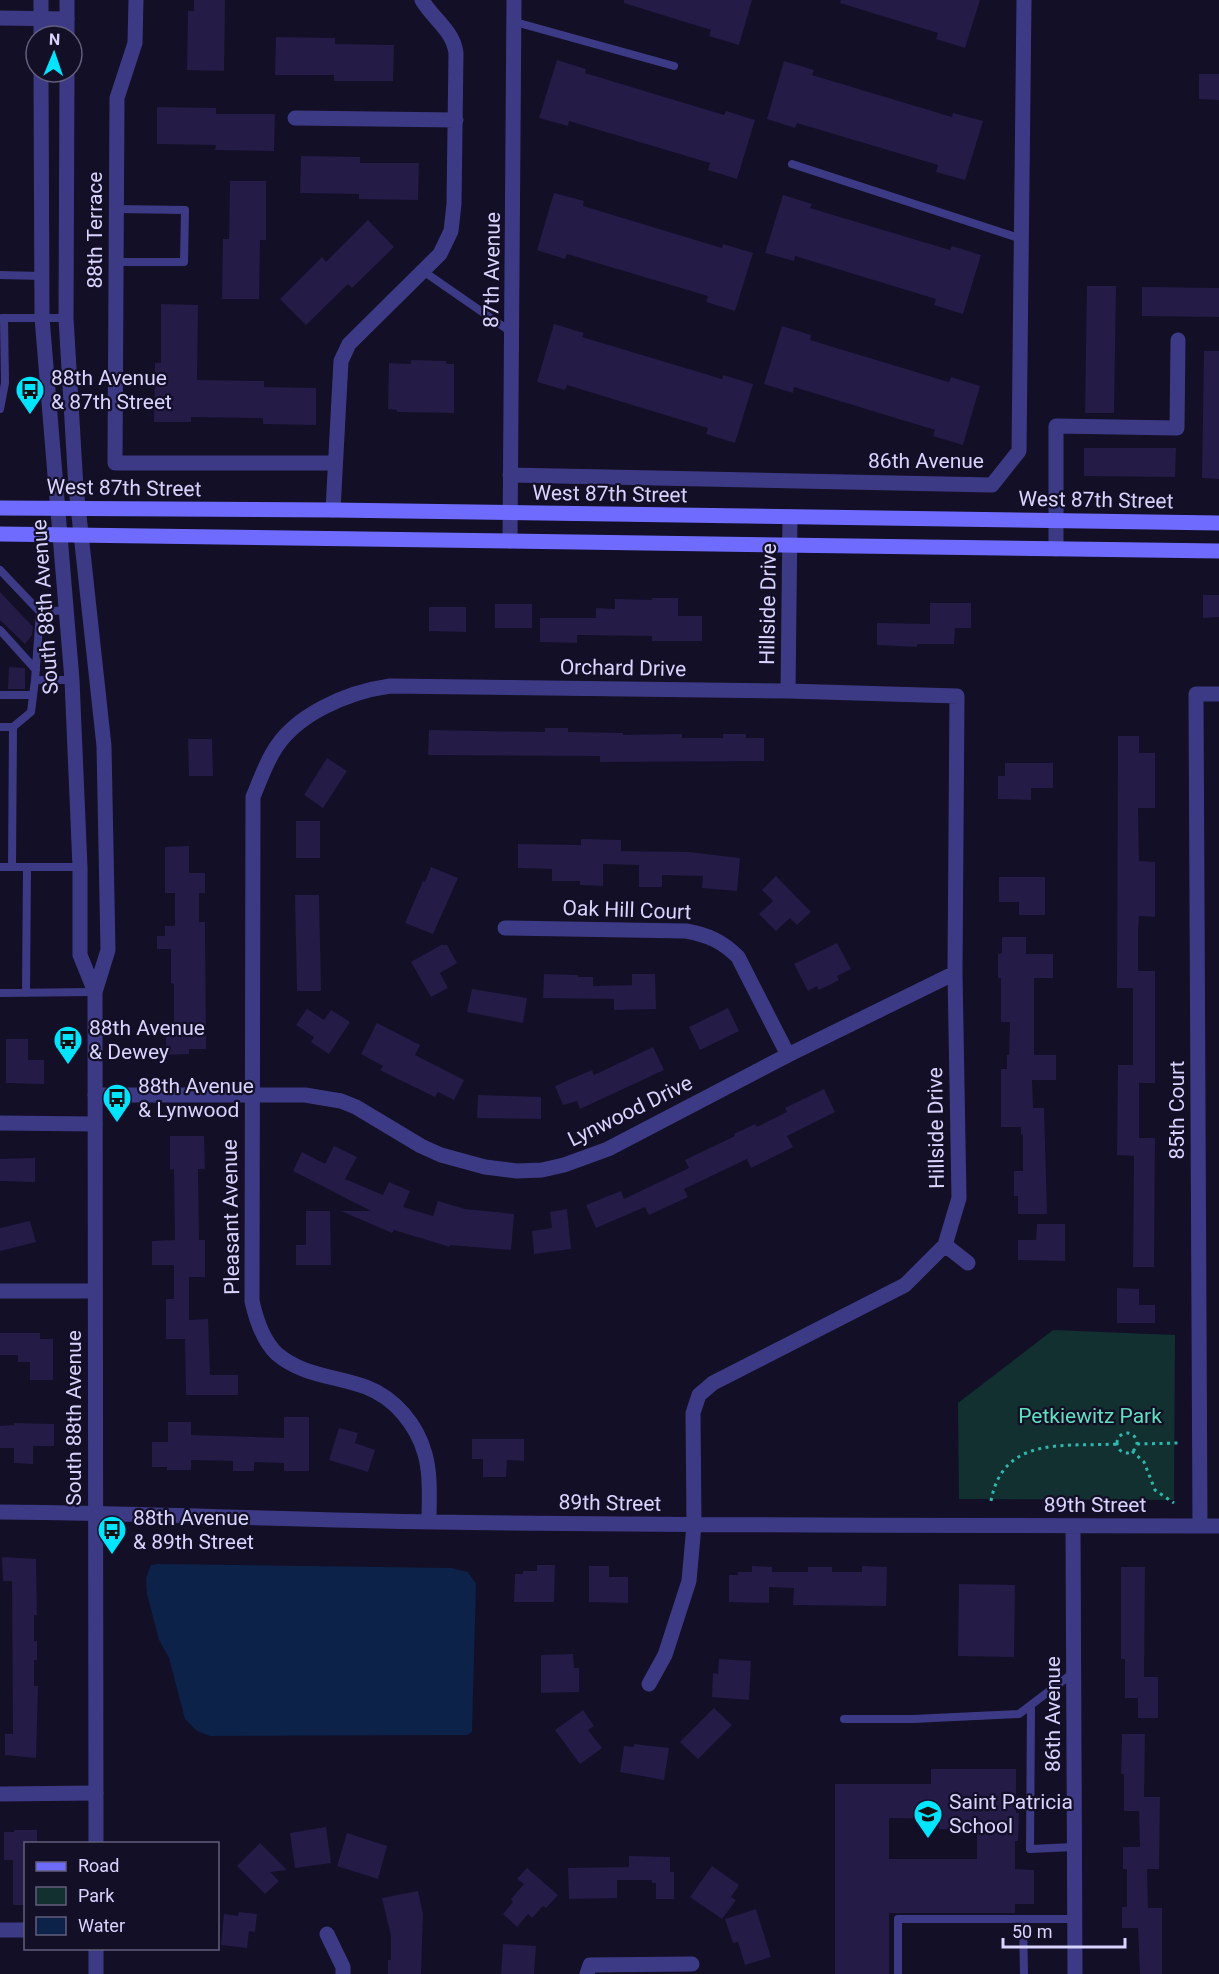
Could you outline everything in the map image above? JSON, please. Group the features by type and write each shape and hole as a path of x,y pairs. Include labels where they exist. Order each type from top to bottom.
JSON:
{"main road":[{"name":"West 87th Street","path":"0,508 333,510 1219,523"},
{"path":"0,534 1219,550"}],"street":[{"path":"41,0 41,24"},
{"path":"67,24 68,0"},
{"name":"88th Terrace","path":"136,0 135,43 117,99 115,463 335,463"},
{"path":"333,510 341,361 349,344 440,254 451,231 456,120 454,41 422,0"},
{"name":"87th Avenue","path":"510,541 516,22 514,0"},
{"name":"86th Avenue","path":"510,475 992,485 1019,451 1024,0"},
{"path":"0,18 67,19"},
{"name":"South 88th Avenue","path":"41,84 42,318 72,680 80,867 80,955 95,992"},
{"name":"South 88th Avenue","path":"67,84 66,318 76,488 104,746 108,950 95,992 96,1842"},
{"path":"295,118 456,120"},
{"path":"1056,549 1056,426 1177,428 1178,340"},
{"name":"Hillside Drive","path":"788,691 790,517"},
{"name":"Orchard Drive","path":"297,723 345,697 368,689 390,686 788,691 957,696"},
{"name":"85th Court","path":"1200,1526 1196,694 1219,694"},
{"name":"Hillside Drive","path":"649,1684 665,1655 689,1581 694,1525 693,1413 699,1395 713,1383 905,1285 945,1245 958,1198 955,973 957,696"},
{"name":"Pleasant Avenue","path":"297,723 273,752 253,797 252,1301 256,1320 276,1353 311,1373 367,1388 388,1400 404,1413 425,1454 429,1522"},
{"name":"Oak Hill Court","path":"505,928 686,931 715,938 738,957 788,1054"},
{"name":"Lynwood Drive","path":"95,1095 305,1095 341,1101 356,1107 421,1146 441,1155 485,1167 517,1171 542,1170 608,1149 788,1054 955,973"},
{"path":"0,1123 95,1124"},
{"path":"945,1245 968,1263"},
{"path":"0,1291 95,1291"},
{"name":"89th Street","path":"0,1512 96,1512 429,1522 1219,1526"},
{"name":"86th Avenue","path":"1073,1526 1075,1974"},
{"path":"0,1794 96,1793"},
{"path":"0,1930 24,1930"},
{"path":"327,1934 343,1966 343,1974"},
{"path":"96,1950 96,1974"},
{"path":"587,1974 590,1965 692,1964"}],"lane":[{"path":"516,22 674,66"},
{"path":"792,164 1022,239"},
{"path":"116,209 185,210 184,262 116,262"},
{"path":"423,272 512,333"},
{"path":"0,275 42,276"},
{"path":"0,409 5,383 2,318 66,318"},
{"path":"0,570 40,612 31,712 13,727 0,727"},
{"path":"40,612 67,610"},
{"path":"0,630 36,670"},
{"path":"35,680 72,680"},
{"path":"0,695 33,695"},
{"path":"12,867 13,727"},
{"path":"0,867 80,867"},
{"path":"26,993 27,867"},
{"path":"0,993 95,992"},
{"path":"844,1719 913,1719 1019,1714 1074,1672"},
{"path":"1031,1706 1030,1849 1074,1847"},
{"path":"898,1974 898,1919 1075,1920"},
{"path":"1023,1919 1024,1974"}],"path":[{"path":"1117,1444 1119,1437 1127,1433 1133,1436 1137,1444"},
{"path":"1137,1444 1178,1443"},
{"path":"1117,1444 1123,1452 1132,1451 1137,1444"},
{"path":"991,1501 993,1487 1001,1473 1012,1460 1025,1452 1047,1448 1117,1444"},
{"path":"1132,1451 1144,1462 1155,1490 1174,1503"}],"green space":[{"name":"Petkiewitz Park","path":"1053,1330 1175,1335 1174,1500 959,1499 958,1403"}],"water":[{"path":"151,1565 451,1568 468,1572 476,1584 472,1732 467,1735 210,1736 197,1731 185,1719 169,1658 159,1640 147,1594 146,1578"}],"building":[{"path":"194,0 225,0 224,71 187,70 188,11 194,11"},
{"path":"624,0 752,0 739,45 709,36 711,30 624,3"},
{"path":"841,0 980,0 965,48 936,39 938,33 840,3"},
{"path":"276,37 335,38 335,44 394,45 393,81 334,81 334,75 275,75"},
{"path":"557,60 586,69 585,73 724,115 726,111 755,120 737,179 708,170 710,163 569,121 568,126 539,118"},
{"path":"784,61 814,70 812,75 952,117 953,113 983,121 965,180 936,172 938,165 797,123 795,128 767,119"},
{"path":"1199,74 1219,74 1219,100 1199,99"},
{"path":"157,107 216,108 216,114 275,114 274,151 215,150 216,145 157,144"},
{"path":"301,156 360,157 360,163 419,163 418,200 359,199 359,194 300,193"},
{"path":"230,181 266,181 266,240 260,240 259,299 222,299 223,239 229,239"},
{"path":"554,193 584,201 583,206 722,248 723,244 753,253 735,311 706,302 708,296 567,254 565,259 537,250"},
{"path":"783,195 812,204 810,208 950,250 952,246 981,255 963,314 934,305 936,299 795,256 794,261 765,253"},
{"path":"368,220 394,247 352,288 348,284 306,325 280,299 322,257 326,262"},
{"path":"1087,286 1116,286 1114,413 1085,413"},
{"path":"1142,287 1219,288 1219,317 1142,316"},
{"path":"161,304 198,305 197,380 264,381 264,387 316,388 316,425 263,424 263,418 191,417 191,422 154,422 155,363 161,363"},
{"path":"554,324 584,333 582,337 722,379 723,375 753,384 735,443 706,434 708,428 567,385 565,390 537,382"},
{"path":"782,326 811,335 810,340 949,382 951,377 980,386 963,445 933,436 935,430 794,387 793,393 764,384"},
{"path":"1204,351 1219,351 1219,479 1202,478"},
{"path":"411,360 446,361 446,364 454,364 454,413 397,412 397,410 388,409 389,363 411,364"},
{"path":"1084,448 1176,448 1175,477 1084,476"},
{"path":"0,592 33,627 32,635 25,644 0,620"},
{"path":"1203,595 1219,595 1219,617 1203,618"},
{"path":"652,598 678,598 678,616 702,616 702,641 652,641 652,636 577,635 577,643 540,642 540,618 596,618 596,608 615,609 615,599 652,600"},
{"path":"930,603 971,603 971,628 955,628 954,644 917,644 917,647 877,645 877,623 930,624"},
{"path":"495,604 532,604 532,628 495,628"},
{"path":"429,607 466,607 466,632 429,631"},
{"path":"9,667 25,668 25,689 8,689"},
{"path":"545,728 568,728 568,732 623,733 623,735 682,734 682,738 723,738 723,734 746,734 746,738 764,738 764,761 600,762 600,756 428,755 429,730 545,732"},
{"path":"1118,736 1139,736 1139,753 1155,753 1155,808 1138,808 1139,861 1155,862 1155,917 1139,916 1138,933 1138,971 1155,971 1155,1083 1139,1083 1139,1138 1155,1138 1154,1267 1133,1267 1134,1156 1117,1155 1118,1065 1133,1065 1133,988 1117,988"},
{"path":"188,739 212,739 213,776 189,776"},
{"path":"327,758 347,771 323,808 304,795"},
{"path":"1005,763 1053,763 1053,788 1031,788 1031,800 998,799 998,776 1005,776"},
{"path":"296,821 320,821 320,858 296,858"},
{"path":"581,839 621,840 621,851 689,852 740,858 737,891 702,888 703,876 662,875 662,887 639,887 639,865 603,864 603,886 580,885 580,881 552,881 552,869 518,868 518,844 581,845"},
{"path":"189,846 189,873 205,873 205,893 199,893 199,922 205,922 206,1049 189,1049 189,1054 166,1055 166,1024 174,1024 174,984 171,983 171,949 157,949 157,936 165,936 165,926 175,926 175,893 165,893 165,847"},
{"path":"431,867 458,878 433,934 405,923"},
{"path":"776,876 811,912 797,925 790,918 776,931 759,914 773,901 762,890"},
{"path":"999,877 1045,877 1045,915 1019,915 1019,902 999,902"},
{"path":"295,895 319,895 321,991 297,991"},
{"path":"1002,937 1026,937 1026,954 1053,954 1053,978 1034,978 1034,1055 1056,1055 1056,1080 1032,1080 1033,1108 1044,1108 1047,1214 1018,1214 1018,1196 1014,1196 1014,1171 1023,1171 1023,1134 1021,1134 1021,1127 1001,1127 1001,1069 1007,1069 1010,1022 1001,1022 1001,978 998,978 998,954 1002,953"},
{"path":"837,943 851,969 837,976 839,980 819,990 817,986 808,991 794,964"},
{"path":"441,945 447,945 457,963 440,973 448,988 431,997 411,962"},
{"path":"544,974 593,977 593,986 632,985 632,974 655,974 656,1009 614,1010 614,999 543,998"},
{"path":"472,989 527,998 523,1023 467,1012"},
{"path":"728,1008 739,1031 700,1050 689,1027"},
{"path":"307,1009 324,1020 331,1010 350,1022 329,1054 311,1042 314,1037 296,1025"},
{"path":"377,1023 420,1045 415,1055 464,1080 454,1100 438,1092 435,1097 402,1081 380,1070 383,1066 361,1054"},
{"path":"6,1039 28,1039 28,1060 44,1060 44,1084 6,1083"},
{"path":"653,1047 664,1070 580,1109 577,1101 563,1105 555,1086 592,1070 594,1075"},
{"path":"824,1089 835,1112 787,1136 793,1147 751,1168 747,1159 684,1189 688,1197 649,1215 645,1207 596,1228 586,1205 621,1191 624,1199 689,1168 685,1160 755,1124 757,1127 787,1112 785,1108"},
{"path":"478,1095 541,1097 541,1119 477,1118"},
{"path":"170,1136 204,1136 205,1169 198,1169 199,1240 205,1240 205,1277 189,1277 189,1320 208,1319 210,1375 238,1375 238,1395 186,1395 185,1339 166,1339 166,1299 174,1299 174,1265 152,1265 152,1241 175,1240 174,1169 170,1170"},
{"path":"334,1146 357,1157 345,1179 383,1195 389,1182 410,1191 403,1207 433,1216 438,1201 465,1209 514,1214 511,1250 450,1245 450,1247 394,1230 392,1233 341,1211 371,1211 293,1171 302,1152 325,1164"},
{"path":"35,1158 35,1182 0,1181 0,1159"},
{"path":"567,1209 571,1249 534,1254 532,1231 552,1228 550,1212"},
{"path":"306,1211 330,1211 331,1265 296,1265 296,1245 306,1245"},
{"path":"30,1221 36,1242 0,1251 0,1228"},
{"path":"1037,1224 1065,1224 1065,1261 1018,1260 1018,1240 1036,1240"},
{"path":"1117,1288 1139,1289 1139,1305 1155,1305 1155,1323 1117,1323"},
{"path":"0,1333 40,1333 40,1339 53,1339 53,1380 30,1380 30,1362 18,1362 18,1355 0,1355"},
{"path":"284,1417 309,1417 309,1471 284,1471 284,1463 254,1462 254,1471 233,1471 233,1461 191,1460 191,1470 167,1470 167,1467 152,1467 152,1442 168,1442 168,1422 191,1422 191,1435 284,1438"},
{"path":"14,1423 54,1424 54,1446 33,1446 33,1464 14,1463 14,1448 0,1448 0,1426 14,1425"},
{"path":"339,1428 358,1433 355,1443 375,1450 368,1472 329,1460"},
{"path":"472,1439 524,1439 524,1461 507,1460 506,1477 483,1477 483,1459 472,1459"},
{"path":"2,1557 36,1559 37,1615 34,1615 34,1641 37,1641 37,1660 34,1660 34,1686 38,1686 36,1758 5,1755 5,1734 13,1734 12,1581 3,1581"},
{"path":"537,1565 555,1565 554,1602 514,1602 515,1574 523,1574 523,1571 537,1571"},
{"path":"589,1566 609,1566 609,1577 628,1577 628,1603 589,1602"},
{"path":"752,1566 772,1567 772,1572 808,1572 808,1567 832,1567 832,1572 862,1572 862,1566 887,1567 886,1606 793,1605 794,1588 769,1587 769,1603 729,1602 729,1575 738,1575 738,1572 752,1572"},
{"path":"1121,1567 1145,1567 1144,1677 1158,1677 1158,1718 1138,1718 1138,1698 1125,1698 1125,1659 1121,1659"},
{"path":"959,1584 1015,1585 1014,1657 958,1656"},
{"path":"573,1654 574,1668 579,1668 579,1692 541,1693 541,1655"},
{"path":"719,1659 751,1661 749,1700 712,1697 713,1673 718,1674"},
{"path":"714,1708 732,1725 698,1759 680,1742"},
{"path":"583,1710 594,1726 588,1730 602,1748 580,1764 555,1730"},
{"path":"1122,1734 1145,1734 1144,1797 1160,1797 1159,1869 1147,1869 1148,1908 1162,1908 1162,1974 1140,1974 1138,1928 1122,1928 1122,1907 1127,1907 1127,1869 1123,1869 1123,1847 1140,1847 1139,1811 1124,1811 1124,1774 1121,1774"},
{"path":"634,1744 669,1748 664,1780 620,1772 624,1746 634,1747"},
{"path":"931,1769 1016,1769 1016,1813 1019,1813 1018,1841 1015,1841 1015,1869 1034,1870 1034,1904 1015,1904 1015,1913 889,1913 889,1974 835,1974 835,1784 931,1784","holes":["889,1818 939,1819 939,1829 977,1830 977,1859 889,1859"]},
{"path":"326,1827 331,1863 295,1868 290,1833"},
{"path":"14,1830 37,1830 37,1842 24,1842 24,1905 13,1905 13,1860 4,1860 4,1832 14,1832"},
{"path":"347,1833 387,1846 378,1879 337,1866"},
{"path":"260,1843 287,1870 270,1872 279,1881 265,1894 237,1866"},
{"path":"629,1856 670,1857 670,1872 674,1872 674,1899 656,1899 656,1883 652,1883 652,1880 617,1880 617,1898 569,1899 568,1868 629,1867"},
{"path":"712,1866 739,1885 731,1897 736,1900 722,1919 690,1897"},
{"path":"527,1868 558,1895 532,1918 528,1914 517,1927 503,1914 513,1902 511,1899 524,1884 517,1879"},
{"path":"418,1891 423,1914 421,1974 388,1974 388,1960 391,1960 391,1936 382,1898"},
{"path":"756,1909 771,1957 745,1965 738,1942 733,1943 725,1919"},
{"path":"239,1912 257,1914 255,1932 249,1931 247,1948 221,1945 224,1914 238,1916"},
{"path":"503,1944 536,1946 534,1974 501,1974"}],"place":[{"name":"88th Avenue & 87th Street","path":"30,416"},
{"name":"88th Avenue & Dewey","path":"68,1066"},
{"name":"88th Avenue & Lynwood","path":"117,1124"},
{"name":"88th Avenue & 89th Street","path":"112,1556"},
{"name":"Saint Patricia School","path":"928,1840"}]}
